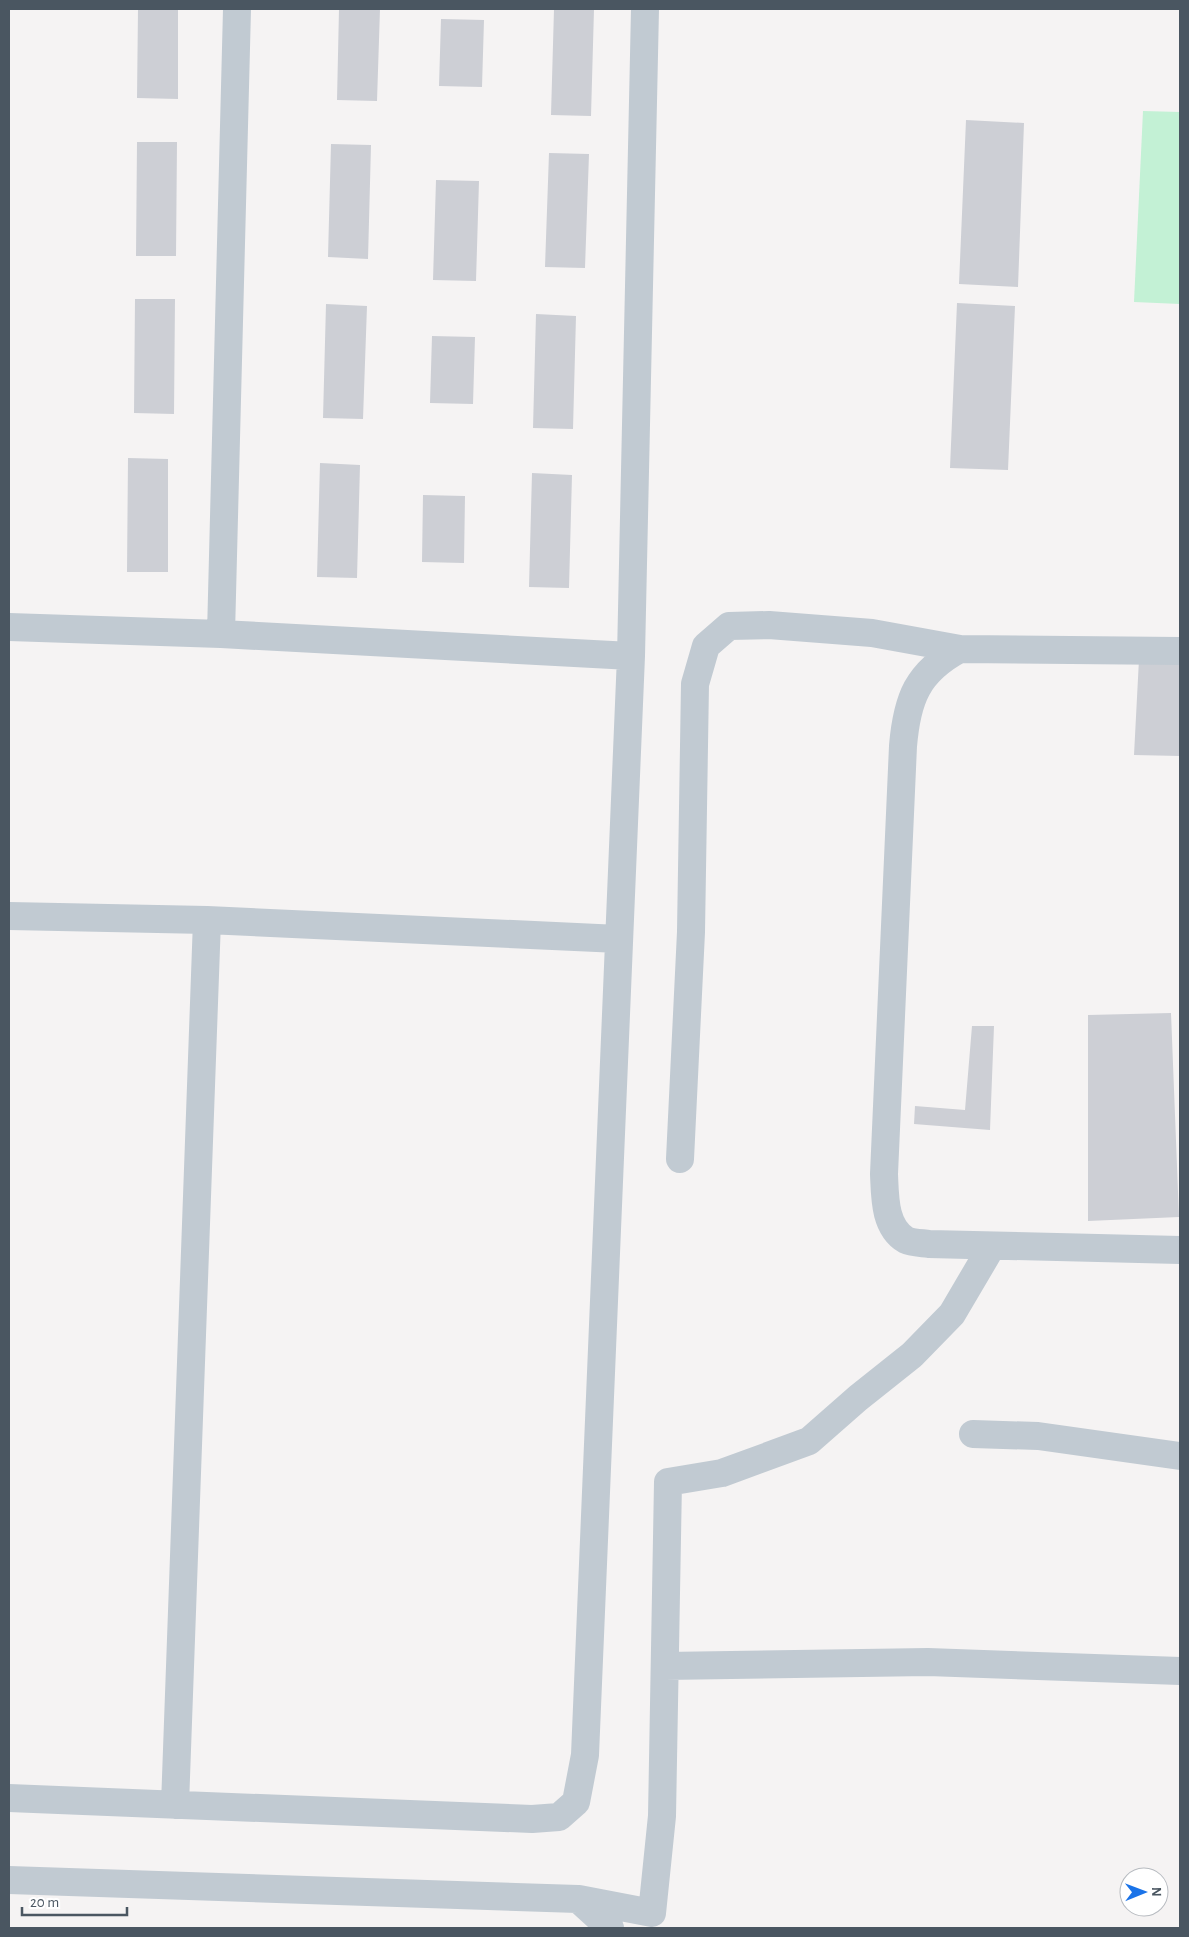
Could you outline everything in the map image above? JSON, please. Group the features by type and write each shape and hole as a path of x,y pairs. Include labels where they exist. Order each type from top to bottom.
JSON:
{"street":[{"path":"221,634 237,9"},
{"path":"9,1798 532,1819 559,1817 576,1802 585,1755 631,656 645,9"},
{"path":"680,1159 690,932 695,684 706,646 729,626 769,625 872,633 960,649 1180,651"},
{"path":"9,627 221,634 631,656"},
{"path":"960,649 944,657 920,681 906,717 884,1174 885,1208 896,1231 907,1240 930,1244 1180,1250"},
{"path":"9,916 207,920 619,939"},
{"path":"175,1805 207,920"},
{"path":"9,1880 578,1899 654,1921 662,1816 668,1482 722,1473 809,1441 858,1398 912,1355 952,1314 992,1246"},
{"path":"974,1434 1038,1436 1180,1456"},
{"path":"665,1666 928,1662 1180,1671"},
{"path":"578,1899 610,1928"}],"green space":[{"path":"1143,111 1180,112 1180,304 1134,302"}],"building":[{"path":"138,9 178,9 178,99 137,98"},
{"path":"339,9 380,9 377,101 337,100"},
{"path":"554,9 594,9 591,116 551,115"},
{"path":"441,19 484,20 482,87 439,86"},
{"path":"966,120 1024,123 1018,287 959,284"},
{"path":"137,142 177,142 176,256 136,256"},
{"path":"331,144 371,145 368,259 328,257"},
{"path":"549,153 589,154 585,268 545,267"},
{"path":"436,180 479,181 476,281 433,280"},
{"path":"135,299 175,299 174,414 134,413"},
{"path":"957,303 1015,306 1008,470 950,468"},
{"path":"326,304 367,306 363,419 323,418"},
{"path":"536,314 576,316 573,429 533,428"},
{"path":"432,336 475,337 473,404 430,403"},
{"path":"128,458 168,459 168,572 127,572"},
{"path":"320,463 360,465 357,578 317,577"},
{"path":"532,473 572,475 569,588 529,587"},
{"path":"423,495 465,496 464,563 422,562"},
{"path":"1139,659 1180,660 1180,756 1134,755"},
{"path":"1171,1013 1179,1217 1088,1221 1088,1015"},
{"path":"972,1026 994,1026 990,1130 914,1124 915,1106 965,1110"}]}
